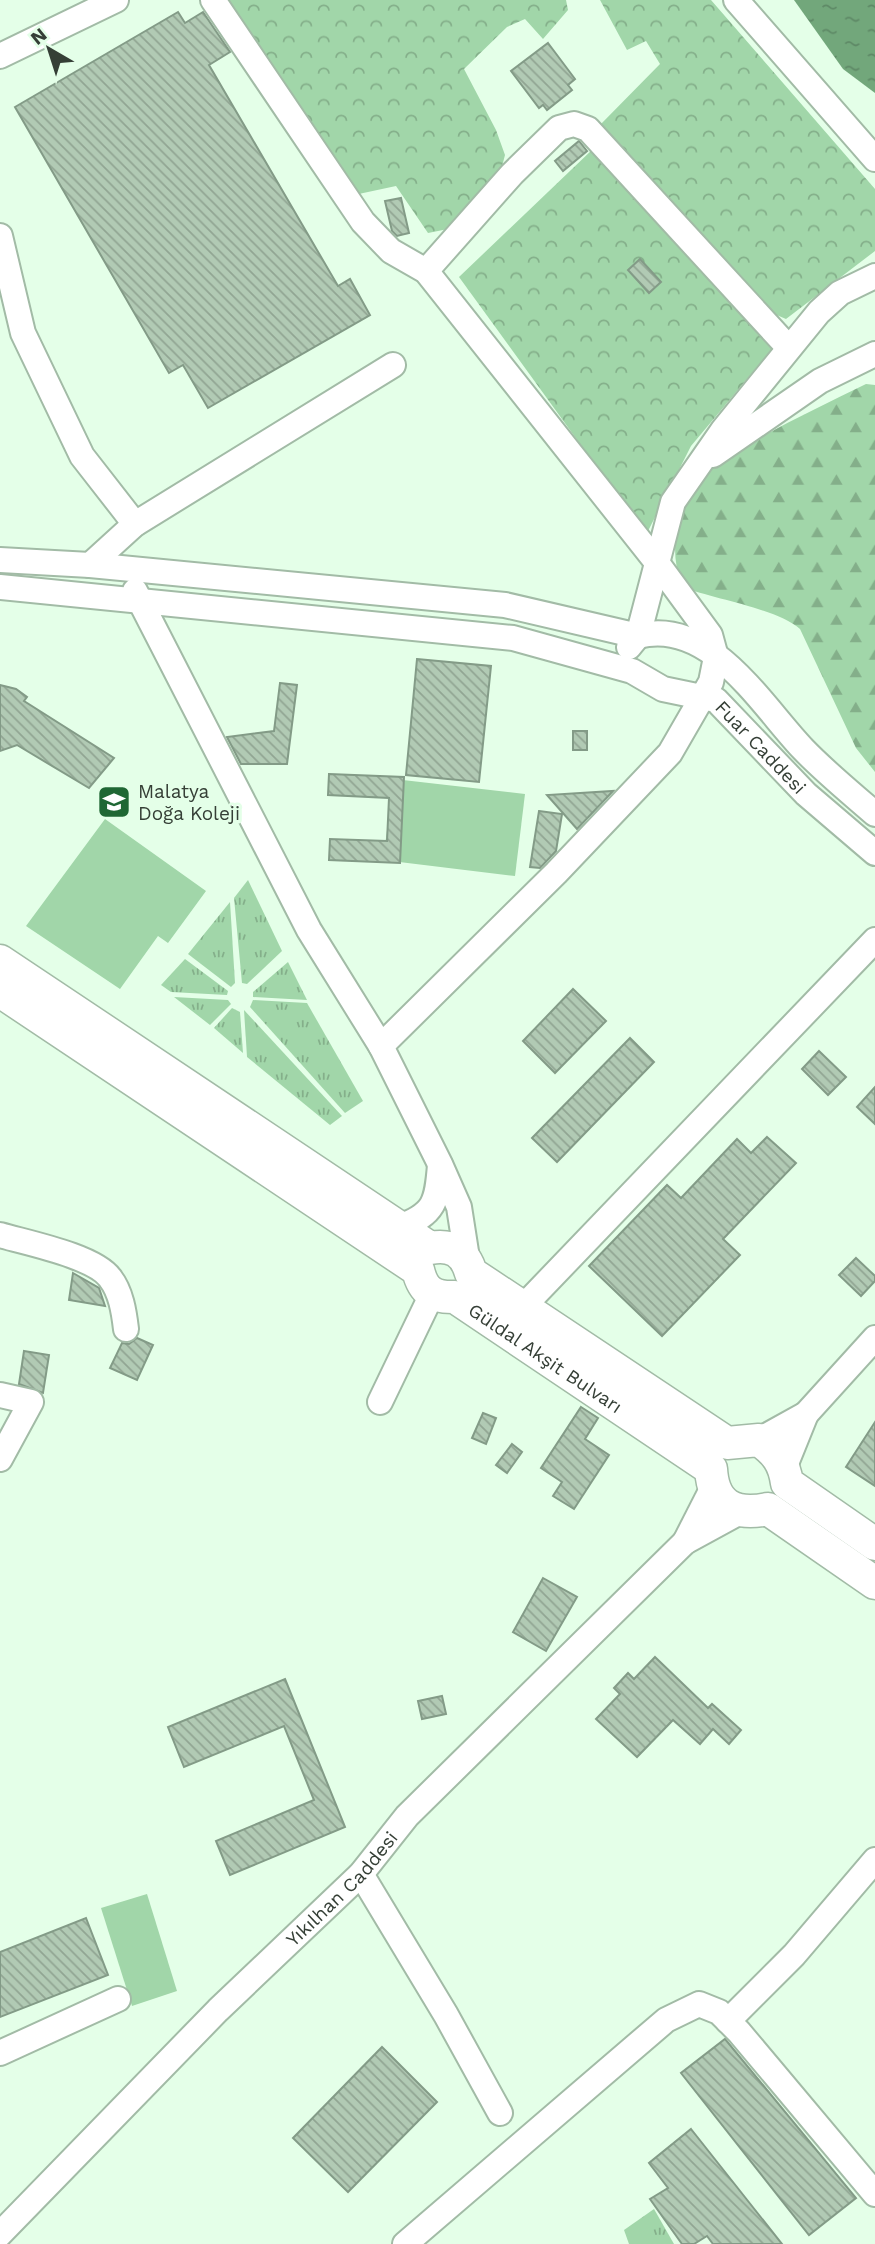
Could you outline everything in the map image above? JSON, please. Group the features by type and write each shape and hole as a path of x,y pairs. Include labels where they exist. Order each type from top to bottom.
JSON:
{"main road":[{"name":"Güldal Akşit Bulvarı","path":"0,961 399,1227 445,1269 521,1308 717,1467 754,1511 875,1583"},
{"name":"Güldal Akşit Bulvarı","path":"0,991 445,1269 717,1467"},
{"path":"717,1467 759,1440 773,1450 786,1474 875,1544"}],"street":[{"path":"0,56 116,0"},
{"path":"213,0 363,222 391,251 426,271 655,560 710,635 716,657 715,669 704,696 670,753 556,873 382,1046"},
{"path":"736,0 875,159"},
{"path":"426,271 534,149 559,128 574,124 588,129 788,347"},
{"path":"0,236 29,345 82,456 135,524"},
{"path":"632,671 627,651 638,636 655,560 673,502 692,470 788,347 819,312 840,293 875,276"},
{"path":"692,470 820,381 875,354"},
{"path":"90,565 135,524 393,365"},
{"path":"0,560 90,565 505,605 638,636 652,632 669,634 691,641 733,669 803,749 875,814"},
{"path":"123,568 309,930 382,1046 459,1207 445,1269 380,1402"},
{"name":"Fuar Caddesi","path":"0,587 513,638 632,671 663,690 704,696 728,708 806,794 875,853"},
{"path":"663,690 677,703 682,715 682,736"},
{"path":"521,1308 875,940"},
{"path":"399,1227 422,1219 433,1206 445,1174"},
{"path":"0,1235 71,1257 106,1273 118,1292 126,1329"},
{"path":"759,1440 806,1414 875,1338"},
{"path":"0,1395 31,1402 0,1459"},
{"path":"754,1511 786,1474 806,1414"},
{"name":"Yıkılhan Caddesi","path":"685,1542 717,1467"},
{"name":"Yıkılhan Caddesi","path":"0,2234 218,2010 361,1874 407,1816 685,1542 754,1511"},
{"path":"728,2021 794,1955 875,1860"},
{"path":"361,1874 446,2015 500,2112"},
{"path":"0,2053 118,1999"},
{"path":"405,2244 666,2020 699,2004 719,2012 728,2021 875,2194"}],"green space":[{"path":"228,0 566,0 568,10 543,39 525,19 507,27 464,69 496,130 505,155 499,178 448,229 428,233 396,186 354,195 257,55"},
{"path":"600,0 711,0 875,189 875,251 786,319 753,305 600,125 660,64 646,41 627,50"},
{"path":"594,148 773,348 691,446 646,535 459,277"},
{"path":"866,384 875,385 875,772 856,748 800,629 761,610 682,587 675,554 678,521 684,506 691,491 713,464 731,452"},
{"path":"394,779 525,794 515,876 383,860"},
{"path":"105,819 206,891 168,943 158,936 120,989 26,926"},
{"path":"248,880 282,951 247,984 242,983 234,898"},
{"path":"230,902 235,983 231,987 188,954"},
{"path":"185,959 228,991 227,995 171,992 161,985"},
{"path":"288,962 307,1000 253,997 253,992"},
{"path":"174,997 228,1000 231,1004 210,1025"},
{"path":"253,1000 307,1003 363,1101 345,1113 250,1007"},
{"path":"232,1008 240,1012 243,1053 214,1028"},
{"path":"244,1010 342,1116 330,1125 247,1057"},
{"path":"147,1894 177,1991 132,2006 101,1908"},
{"path":"654,2209 674,2244 629,2244 624,2230"}],"water":[{"path":"794,0 875,0 875,93 843,69"}],"building":[{"path":"178,12 185,23 203,12 230,52 209,65 338,286 350,279 370,315 208,408 183,365 169,373 15,107"},
{"path":"548,43 575,79 568,85 572,90 547,110 543,105 539,108 511,71"},
{"path":"579,141 587,151 563,171 555,161"},
{"path":"401,198 409,233 397,236 392,231 385,201"},
{"path":"640,259 661,282 649,293 628,270"},
{"path":"417,659 491,666 479,782 406,775"},
{"path":"280,683 297,685 287,764 241,764 227,737 274,731"},
{"path":"0,685 16,689 27,697 24,701 114,758 89,788 17,745 0,751"},
{"path":"573,731 587,731 587,750 573,750"},
{"path":"329,774 404,777 400,863 329,860 330,839 387,841 389,798 328,795"},
{"path":"613,791 577,829 547,795"},
{"path":"539,811 562,814 556,851 540,868 530,867"},
{"path":"573,989 606,1021 555,1073 523,1041"},
{"path":"630,1038 654,1062 557,1162 532,1138"},
{"path":"819,1051 846,1077 828,1095 802,1069"},
{"path":"875,1087 875,1124 857,1107"},
{"path":"767,1137 796,1163 723,1239 740,1255 662,1336 589,1266 667,1185 681,1198 737,1139 751,1153"},
{"path":"856,1258 875,1276 875,1281 861,1296 839,1275"},
{"path":"73,1273 99,1288 105,1306 69,1300"},
{"path":"137,1338 153,1345 137,1380 110,1368 122,1343 129,1344"},
{"path":"24,1351 49,1355 43,1393 19,1384"},
{"path":"581,1407 598,1418 585,1439 609,1455 574,1509 553,1496 562,1482 541,1468"},
{"path":"483,1413 496,1418 486,1444 472,1438"},
{"path":"875,1422 875,1486 846,1467"},
{"path":"512,1444 522,1452 507,1473 496,1465"},
{"path":"543,1578 577,1597 546,1651 513,1632"},
{"path":"655,1657 708,1708 712,1704 741,1730 729,1744 713,1729 700,1744 673,1720 637,1757 596,1719 620,1694 614,1688 628,1673 634,1679"},
{"path":"285,1679 345,1827 230,1875 216,1841 314,1800 284,1726 184,1767 168,1727"},
{"path":"442,1696 446,1714 422,1719 418,1701"},
{"path":"86,1918 108,1975 0,2017 0,1952"},
{"path":"725,2039 856,2198 809,2235 681,2073"},
{"path":"382,2047 437,2102 348,2192 293,2138"},
{"path":"691,2129 782,2244 713,2244 707,2236 694,2244 682,2244 650,2199 668,2188 649,2163"}],"place":[{"name":"Malatya Doğa Koleji","path":"114,802"}]}
